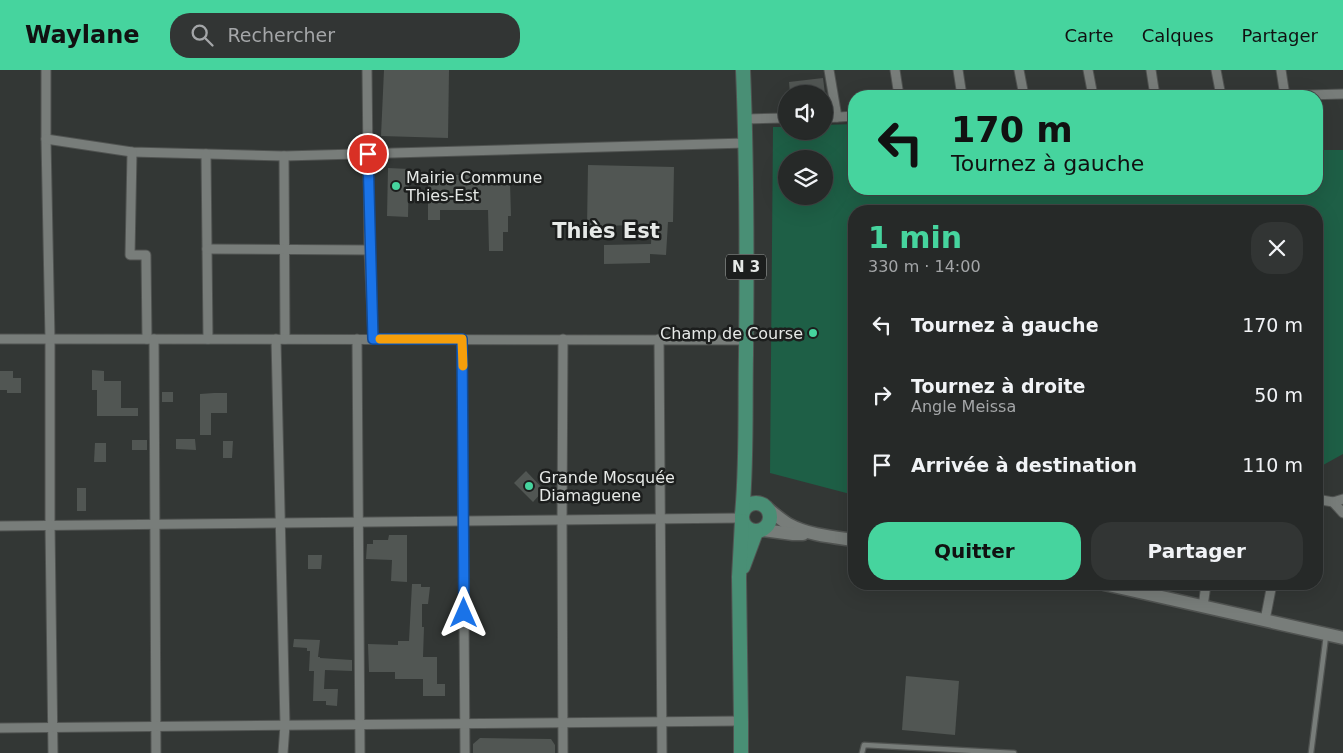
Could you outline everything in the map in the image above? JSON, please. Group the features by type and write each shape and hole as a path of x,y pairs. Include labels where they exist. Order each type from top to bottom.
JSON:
{"main road":[{"name":"N 3","path":"740,753 739,576 745,485 746,340 746,143 743,70"},
{"name":"N 3","path":"744,464 753,487 764,506"},
{"path":"815,534 790,525 757,503 752,503 743,510 742,518 748,529 793,534 815,534 848,539"},
{"path":"760,530 767,526 770,516 769,511 764,506"},
{"name":"N 3","path":"739,576 760,530"},
{"path":"1130,590 1343,638"}],"street":[{"path":"46,70 53,753"},
{"path":"367,70 373,339"},
{"path":"829,70 837,117"},
{"path":"895,70 898,90"},
{"path":"958,70 961,90"},
{"path":"1019,70 1023,90"},
{"path":"1088,70 1092,90"},
{"path":"1150,70 1154,90"},
{"path":"1216,70 1220,90"},
{"path":"1281,70 1284,90"},
{"path":"1323,95 1343,94"},
{"path":"833,117 848,116"},
{"path":"745,120 778,118"},
{"path":"46,139 132,152 284,156 746,143"},
{"path":"132,152 130,255 146,255 151,339 155,524 156,753"},
{"path":"206,154 208,339"},
{"path":"282,753 285,725 280,523 280,339 284,250 284,156"},
{"path":"207,249 370,250"},
{"path":"0,339 746,340"},
{"path":"357,339 360,753"},
{"path":"462,339 465,753"},
{"path":"563,339 564,753"},
{"path":"659,340 662,753"},
{"path":"1323,500 1333,502 1343,499"},
{"path":"1333,502 1343,513"},
{"path":"0,526 742,518"},
{"path":"1203,607 1205,590"},
{"path":"1265,620 1271,590"},
{"path":"0,728 741,721"}],"lane":[{"path":"1311,753 1326,634"},
{"path":"862,753 864,744 1014,753"}],"green space":[{"name":"Champ de Course","path":"848,124 848,195 1323,195 1323,150 1343,150 1343,454 1323,465 1323,205 848,205 848,493 770,473 773,127 778,127 778,140 833,140 833,125"}],"building":[{"path":"384,70 449,70 448,138 381,136"},
{"path":"823,78 824,85 789,85 789,82"},
{"path":"588,165 674,167 673,222 668,222 666,255 650,254 650,263 604,264 604,245 651,244 652,224 587,227"},
{"path":"388,168 409,169 408,217 387,216"},
{"path":"428,175 476,175 477,183 510,182 511,216 508,216 508,232 503,232 503,251 489,251 488,210 440,210 440,220 428,220"},
{"path":"92,370 104,371 104,381 121,381 121,408 138,408 138,416 97,416 97,390 92,390"},
{"path":"0,371 13,371 13,378 21,378 21,393 7,393 7,390 0,390"},
{"path":"162,392 173,392 173,402 162,402"},
{"path":"227,393 227,413 211,413 211,435 200,435 200,394"},
{"path":"176,439 195,439 196,450 176,449"},
{"path":"132,440 147,440 147,450 132,450"},
{"path":"223,441 233,441 232,458 223,458"},
{"path":"95,443 106,443 106,462 94,462"},
{"name":"Grande Mosquée Diamaguene","path":"526,471 544,490 533,502 514,483"},
{"path":"77,488 86,488 86,511 77,511"},
{"path":"389,535 407,535 407,582 391,581 392,560 366,559 367,544 373,544 373,540 388,540"},
{"path":"308,555 322,555 321,569 308,569"},
{"path":"412,584 430,587 428,604 422,604 422,627 424,627 423,657 437,657 437,684 445,684 445,696 423,696 423,679 395,679 395,672 369,672 368,644 398,645 398,641 409,641"},
{"path":"294,639 320,640 318,657 320,658 352,660 352,671 325,670 324,689 338,689 337,706 326,705 326,701 313,701 314,671 309,671 310,651 307,651 307,648 293,647"},
{"path":"906,676 959,681 955,735 902,730"},
{"path":"480,738 551,739 555,745 555,753 473,753 473,744"}],"slow traffic":[{"path":"380,339 462,339 463,366"}],"place":[{"name":"Mairie Commune Thies-Est","path":"396,186"},
{"name":"Champ de Course","path":"813,333"},
{"name":"Grande Mosquée Diamaguene","path":"529,486"}],"district":[{"name":"Thiès Est","path":"606,231"}],"route":[{"path":"368,154 373,339 462,339 464,613"}]}
